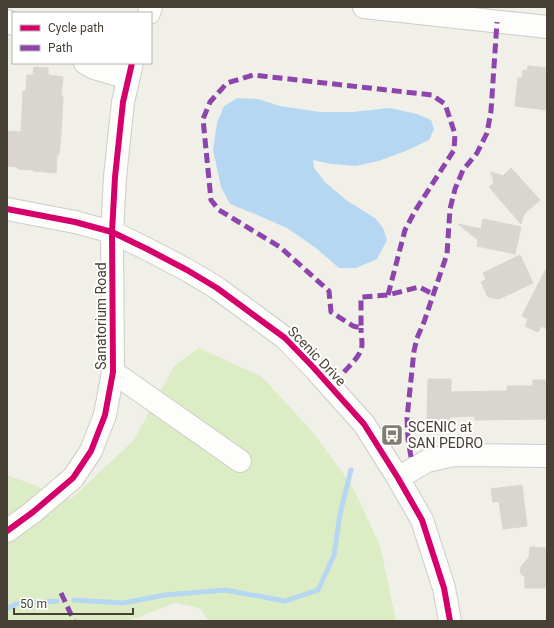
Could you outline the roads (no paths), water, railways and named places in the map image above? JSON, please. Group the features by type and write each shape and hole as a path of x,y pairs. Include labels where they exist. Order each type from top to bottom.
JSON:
{"street":[{"path":"364,7 547,27"},
{"path":"88,64 94,68 130,71"},
{"name":"Sanatorium Road","path":"7,531 33,512 73,478 91,451 105,415 113,372 112,232 115,177 123,102 130,71"},
{"name":"Scenic Drive","path":"7,209 75,222 112,232 148,249 217,288 284,338 313,367 364,424 398,478 422,520 444,588 450,621"},
{"path":"113,372 240,461"},
{"path":"398,478 426,461 454,455 547,456"}],"water":[{"path":"238,98 258,99 280,106 320,112 352,112 390,108 417,114 431,120 434,129 429,140 406,151 378,161 356,166 331,164 313,160 314,168 325,182 346,200 375,218 383,228 387,240 377,259 356,268 339,268 316,248 287,228 230,204 221,187 213,150 217,123 224,106"}],"waterway":[{"path":"74,600 123,603 165,595 225,590 285,601 318,590 334,555 340,514 351,470"},
{"path":"7,609 16,604 57,601"}],"place":[{"name":"SCENIC at SAN PEDRO","path":"392,435"}]}
